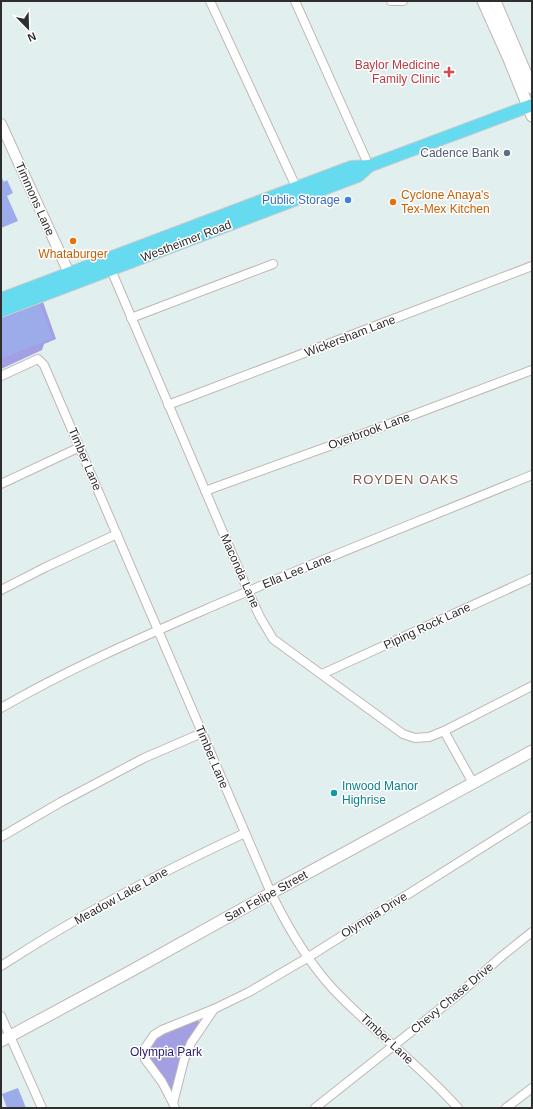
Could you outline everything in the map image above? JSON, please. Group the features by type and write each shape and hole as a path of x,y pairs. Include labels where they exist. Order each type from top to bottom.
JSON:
{"main road":[{"path":"483,1 531,109"},
{"path":"495,1 532,88"},
{"name":"Westheimer Road","path":"5,304 53,291 109,264 299,193 358,176 369,166 531,109"},
{"name":"Westheimer Road","path":"5,304 69,274 109,264"},
{"path":"53,291 64,282 69,274"},
{"name":"San Felipe Street","path":"6,1038 532,751"}],"street":[{"path":"210,1 299,193"},
{"path":"295,1 369,166"},
{"path":"391,1 403,1"},
{"name":"Timmons Lane","path":"1,124 69,274"},
{"name":"Maconda Lane","path":"109,264 248,591 260,617 273,639 403,734 415,738 428,737 444,731"},
{"path":"132,318 273,264"},
{"name":"Wickersham Lane","path":"168,405 532,266"},
{"name":"Timber Lane","path":"1,376 38,360 44,365 271,893 284,920 307,958 334,990 438,1086 458,1108"},
{"name":"Overbrook Lane","path":"205,491 532,370"},
{"path":"1,484 80,447"},
{"name":"Ella Lee Lane","path":"1,708 96,658 157,630 248,591 532,475"},
{"path":"1,590 117,534"},
{"name":"Piping Rock Lane","path":"322,674 532,578"},
{"path":"473,783 444,731 532,686"},
{"path":"1,837 61,802 144,758 202,733"},
{"name":"Olympia Drive","path":"174,1106 162,1082 145,1059 145,1048 154,1035 162,1030 214,1009 249,992 307,958 532,816"},
{"name":"Meadow Lake Lane","path":"1,966 98,907 185,861 245,833"},
{"name":"Chevy Chase Drive","path":"315,1108 460,993 532,932"},
{"name":"Olympia Drive","path":"174,1106 184,1060 191,1043 214,1009"},
{"path":"1,1016 6,1038 42,1108"},
{"path":"506,1108 532,1088"}],"green space":[{"path":"43,302 56,339 44,344 42,350 1,369 1,317"},
{"name":"Olympia Park","path":"196,1020 199,1021 199,1023 186,1044 179,1062 174,1088 173,1090 170,1090 150,1061 148,1051 157,1039 174,1029"}],"shaded area":[{"path":"1,176 4,182 7,180 13,193 7,196 18,221 1,228"},
{"path":"40,304 53,338 1,359 1,319"},
{"path":"18,1088 26,1108 7,1108 2,1094"}],"place":[{"name":"Baylor Medicine Family Clinic","path":"449,72"},
{"name":"Cadence Bank","path":"507,153"},
{"name":"Public Storage","path":"348,200"},
{"name":"Cyclone Anaya's Tex-Mex Kitchen","path":"393,202"},
{"name":"Whataburger","path":"73,241"},
{"name":"Inwood Manor Highrise","path":"334,793"}],"district":[{"name":"ROYDEN OAKS","path":"406,479"}]}
